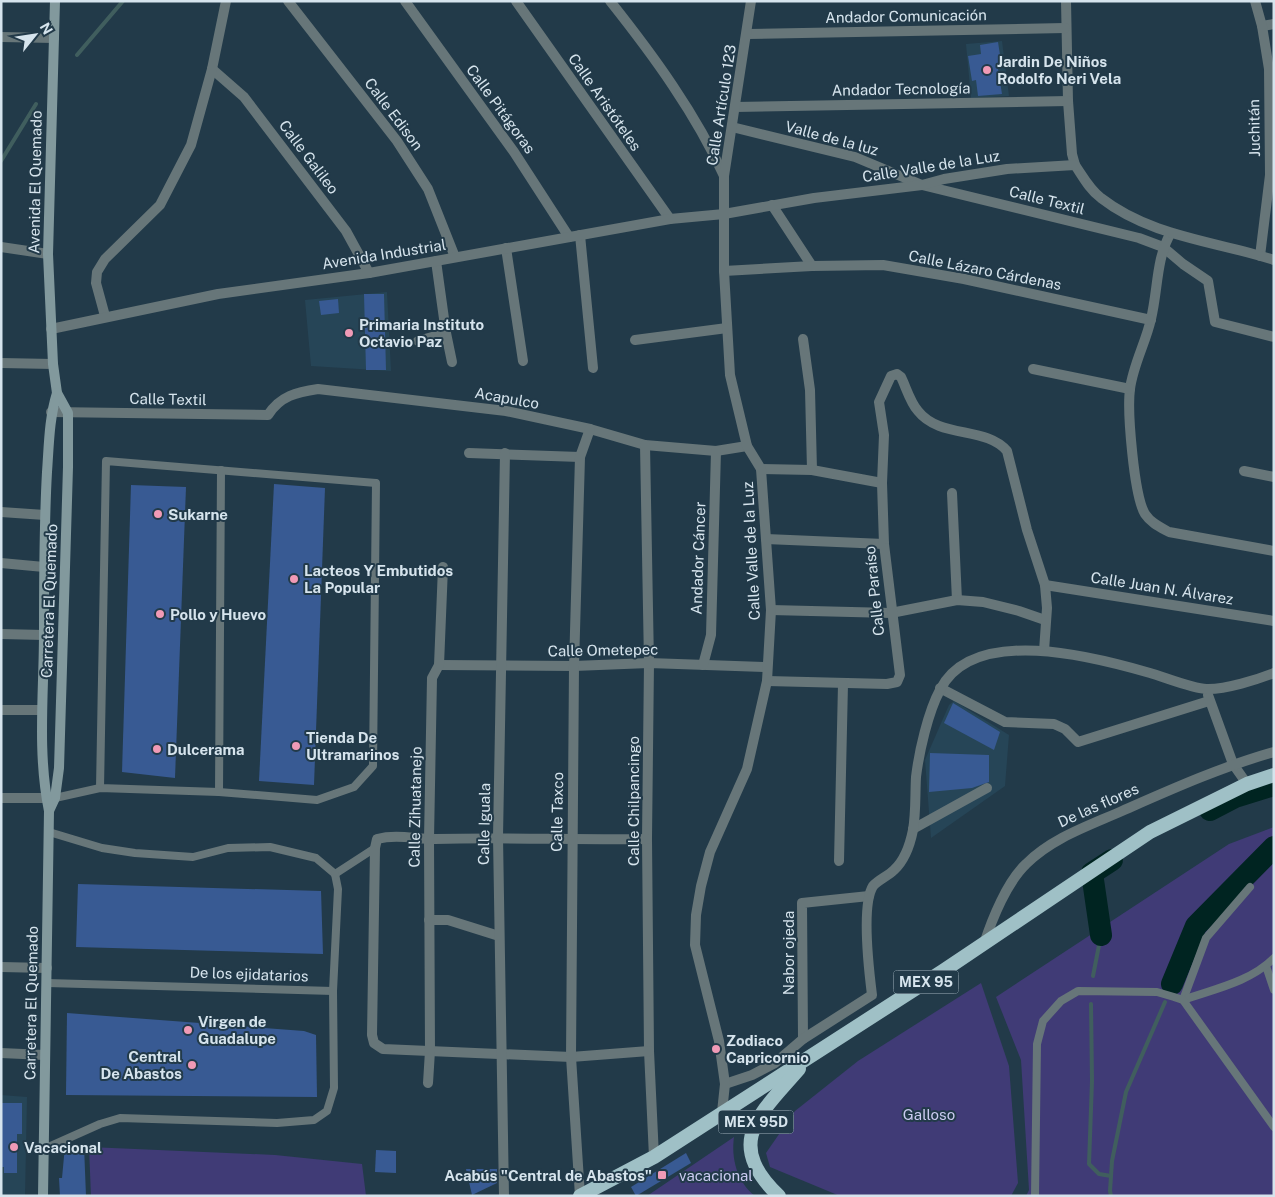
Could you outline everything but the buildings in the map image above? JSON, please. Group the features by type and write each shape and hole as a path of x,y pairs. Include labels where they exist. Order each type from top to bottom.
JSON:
{"highway":[{"name":"MEX 95","path":"580,1196 654,1157 984,944 1150,832 1247,784 1274,775"},
{"name":"MEX 95D","path":"779,1196 763,1180 751,1159 750,1140 755,1124 767,1105 810,1057"}],"main road":[{"name":"Avenida El Quemado","path":"53,364 48,254 55,1"},
{"name":"Carretera El Quemado","path":"43,1196 49,811 59,768 68,466 68,413 57,393 53,364"},
{"name":"Carretera El Quemado","path":"51,799 41,710 45,515 51,412 57,393"}],"street":[{"path":"105,316 96,283 97,272 105,259 160,206 190,145 212,69 226,1"},
{"name":"Calle Edison","path":"288,1 397,141 428,189 454,257"},
{"name":"Calle Pitágoras","path":"405,1 514,152 569,237"},
{"name":"Calle Aristóteles","path":"516,1 670,219"},
{"path":"610,1 639,37 705,137 724,176"},
{"name":"Calle Artículo 123","path":"724,214 724,176 748,34 751,1"},
{"path":"1066,1 1065,28 1072,154 1075,165 1101,198 1141,221 1170,234 1274,260"},
{"name":"Juchitán","path":"1254,1 1262,26 1271,95 1272,175 1260,256"},
{"path":"1262,26 1274,24"},
{"name":"Andador Comunicación","path":"748,34 1065,28"},
{"path":"1,37 54,38"},
{"name":"Calle Galileo","path":"212,69 244,97 346,231 369,273"},
{"name":"Andador Tecnología","path":"735,107 1068,100"},
{"name":"Valle de la luz","path":"732,127 855,157 922,185"},
{"name":"Calle Valle de la Luz","path":"722,1112 725,1084 719,1041 695,946 696,914 710,852 746,769 767,681 772,610 761,469 748,446 730,375 724,271 724,214 772,205 922,185 944,179 1007,168 1075,165"},
{"name":"Calle Textil","path":"922,185 1140,238 1163,247 1183,264 1208,281 1215,322 1274,338"},
{"path":"772,205 812,266"},
{"name":"Avenida Industrial","path":"51,329 105,316 218,294 369,273 670,219 724,214"},
{"path":"1170,234 1163,247 1151,320 1130,389 1133,452 1139,497 1145,514 1155,524 1169,532 1274,551"},
{"path":"580,235 592,368"},
{"path":"1,247 48,254"},
{"path":"506,248 523,361"},
{"path":"436,261 452,362"},
{"name":"Calle Lázaro Cárdenas","path":"724,271 812,266 883,265 964,279 1151,320"},
{"path":"635,340 727,328"},
{"path":"418,340 446,333"},
{"path":"803,339 810,390 812,470"},
{"path":"1,363 53,364"},
{"path":"1033,369 1130,389"},
{"name":"Calle Paraíso","path":"767,681 887,684 896,682 900,675 890,613 884,544 882,483 884,434 879,402 891,376 897,374 901,377 918,412 931,421 958,433 999,441 1007,451 1027,530 1045,585"},
{"name":"Acapulco","path":"268,415 276,403 297,392 318,389 471,406 590,429 645,445 716,451 748,446"},
{"name":"Calle Textil","path":"51,412 268,415"},
{"name":"Calle Taxco","path":"580,1196 571,1056 574,666 580,457 590,429"},
{"name":"Calle Chilpancingo","path":"645,445 649,663 647,839 650,1051 654,1157"},
{"name":"Andador Cáncer","path":"704,665 711,635 716,451"},
{"path":"469,453 580,457"},
{"name":"Calle Iguala","path":"504,453 498,837 504,1196"},
{"path":"761,469 812,470 882,483"},
{"path":"1244,471 1274,477"},
{"path":"952,493 957,600"},
{"path":"1,512 45,515"},
{"path":"766,539 884,544"},
{"path":"1,563 44,567"},
{"name":"Calle Zihuatanejo","path":"428,1083 430,1051 428,839 432,678 439,666 443,567"},
{"path":"1044,651 1047,608 1045,585"},
{"name":"Calle Juan N. Álvarez","path":"1045,585 1274,621"},
{"path":"772,610 890,613 957,600 1001,606 1045,620"},
{"path":"1,634 44,635"},
{"path":"725,1084 752,1075 775,1063 803,1039 872,995 867,922 869,896 874,885 895,869 908,852 913,829 916,775 932,709 940,688 955,670 977,657 1004,650 1044,651 1124,665 1207,690 1259,679 1274,673"},
{"name":"Calle Ometepec","path":"439,666 574,666 649,663 767,667"},
{"path":"839,861 843,684"},
{"path":"940,688 1005,722 1054,724 1065,729 1078,742 1209,701"},
{"path":"1207,690 1209,701 1233,764 1247,784"},
{"path":"1,710 41,710"},
{"name":"De las flores","path":"984,944 995,912 1024,865 1041,850 1067,835 1233,764 1274,752"},
{"path":"913,829 987,788"},
{"path":"1,798 51,799"},
{"path":"647,839 572,840 498,837 428,839 386,836 376,843 372,1035 374,1043 382,1049 501,1055 571,1056 650,1051"},
{"name":"Nabor ojeda","path":"803,1039 802,903 869,896"},
{"path":"429,920 448,920 499,936"},
{"path":"1,967 47,968"},
{"path":"1,1053 45,1055"}],"lane":[{"path":"51,799 100,788 219,792 317,800 354,788 373,766 376,483 106,461 100,788"},
{"path":"219,792 221,470"},
{"path":"44,1149 120,1118 278,1123 314,1120 328,1111 334,1088 333,991 338,889 335,874 316,858 270,847 228,848 193,857 135,853 102,848 49,832"},
{"path":"335,874 376,843"},
{"path":"1183,1000 1206,938 1250,887"},
{"path":"1035,1196 1037,1044 1044,1021 1061,1001 1078,991 1157,992 1183,1000 1245,979 1266,966 1274,958"},
{"path":"1266,966 1274,990"},
{"name":"De los ejidatarios","path":"47,982 333,991"},
{"path":"1183,1000 1274,1127"}],"shaded area":[{"name":"Jardin De Niños Rodolfo Neri Vela","path":"1002,41 1009,96 971,98 966,44"},
{"name":"Primaria Instituto Octavio Paz","path":"387,292 391,371 311,366 305,300"},
{"path":"954,701 1009,735 1005,786 931,838 925,760 949,705"},
{"name":"Vacacional","path":"1,1095 27,1097 25,1196 1,1196"}],"green space":[{"path":"1274,827 1274,1196 1026,1196 1029,1190 1021,1060 996,997 1229,844"},
{"name":"Galloso","path":"981,983 1009,1066 1018,1183 1011,1196 840,1196 770,1167 766,1153 795,1111 858,1061"},
{"name":"vacacional","path":"734,1137 733,1153 737,1169 744,1184 755,1196 647,1196"},
{"path":"89,1147 275,1155 362,1164 366,1196 91,1196"}],"waterway":[{"path":"77,55 123,1"},
{"path":"1,161 36,104"},
{"path":"1210,810 1235,797 1274,785"},
{"path":"1172,984 1196,926 1274,847"},
{"path":"1101,935 1092,873 1112,860"},
{"path":"1093,976 1101,935"},
{"path":"1111,1196 1112,1161 1126,1092 1165,1002"},
{"path":"1091,1004 1092,1081 1089,1164 1099,1174 1111,1176"}],"place":[{"name":"Jardin De Niños Rodolfo Neri Vela","path":"987,70"},
{"name":"Primaria Instituto Octavio Paz","path":"349,333"},
{"name":"Sukarne","path":"158,514"},
{"name":"Lacteos Y Embutidos La Popular","path":"294,579"},
{"name":"Pollo y Huevo","path":"160,614"},
{"name":"Tienda De Ultramarinos","path":"296,746"},
{"name":"Dulcerama","path":"157,749"},
{"name":"Virgen de Guadalupe","path":"188,1030"},
{"name":"Zodiaco Capricornio","path":"716,1049"},
{"name":"Central De Abastos","path":"192,1065"},
{"name":"Vacacional","path":"14,1147"},
{"name":"Acabús \"Central de Abastos\"","path":"662,1175"}]}
